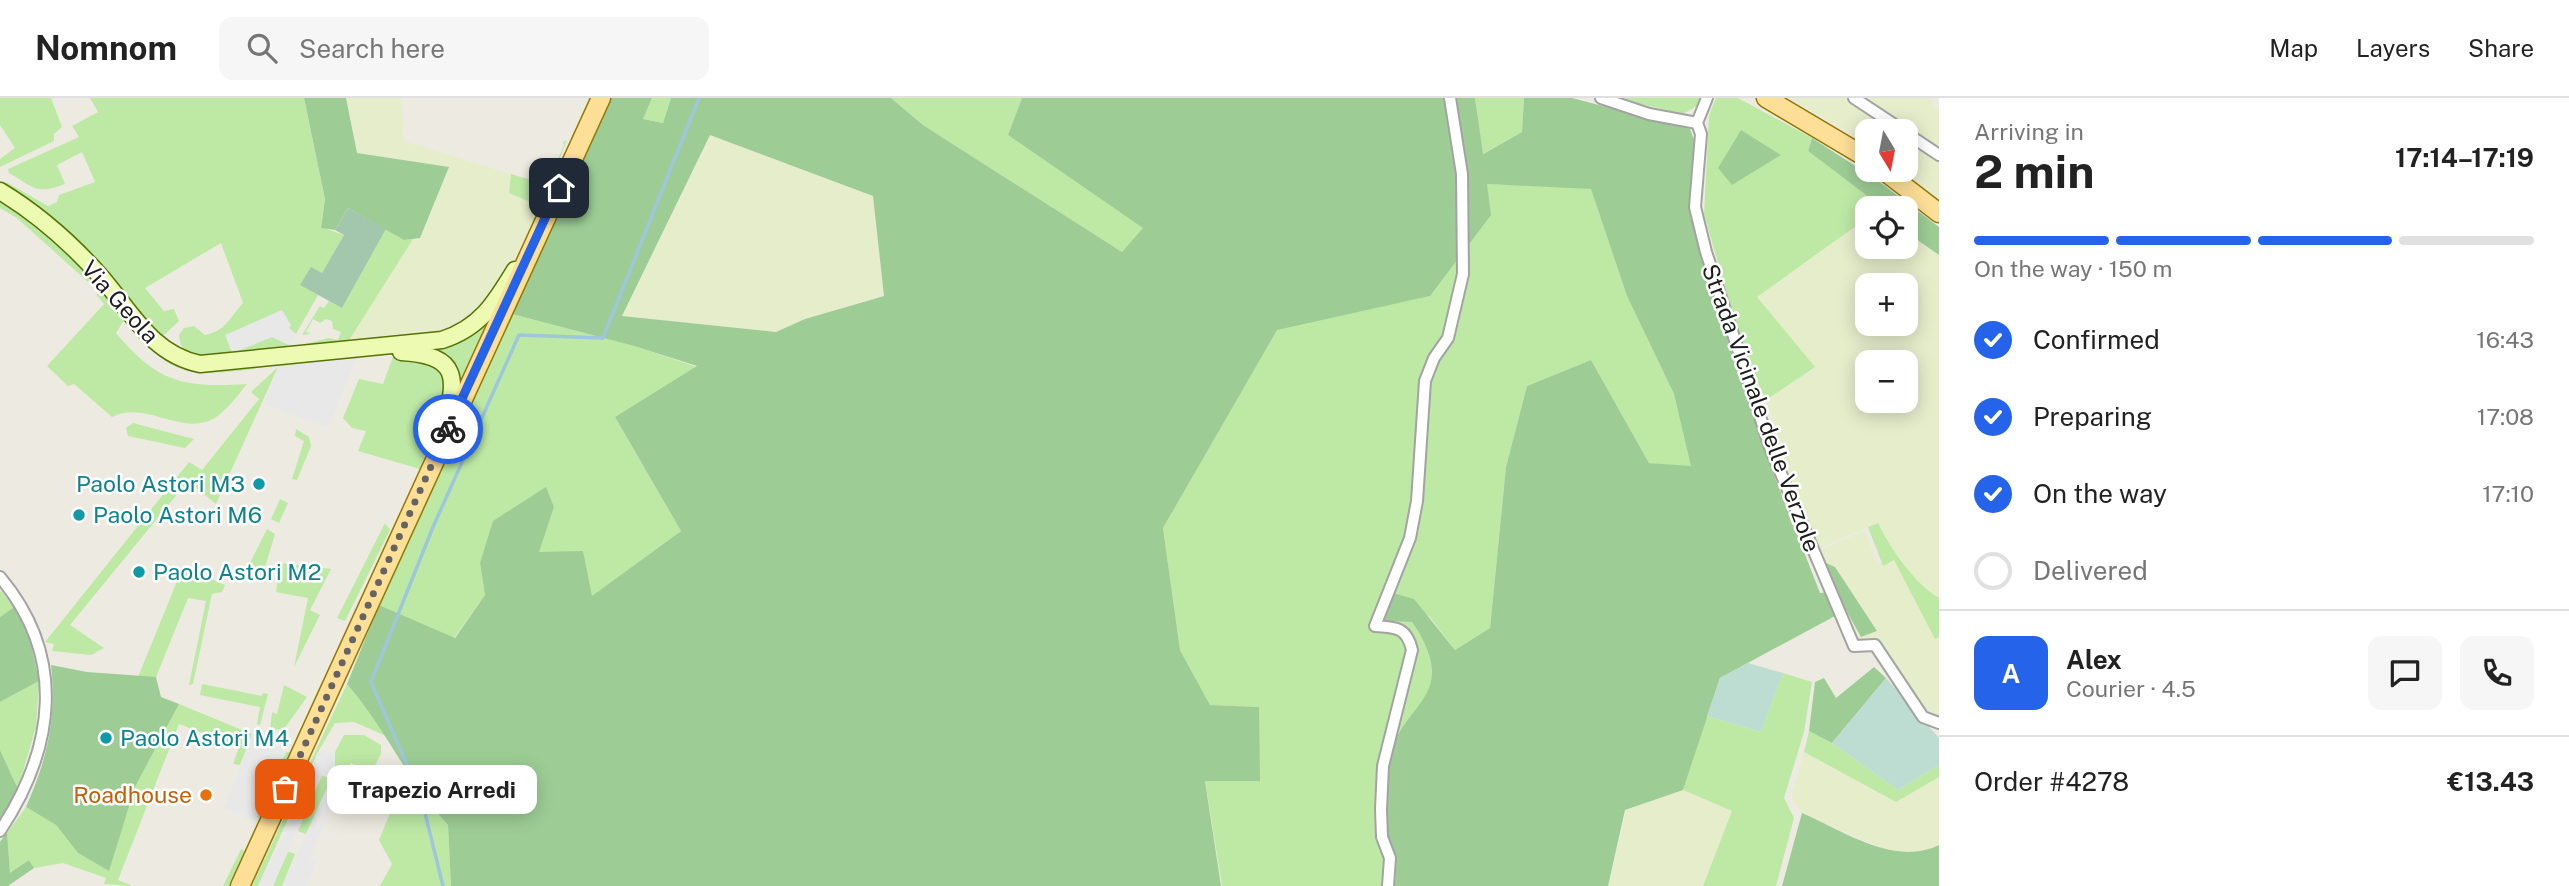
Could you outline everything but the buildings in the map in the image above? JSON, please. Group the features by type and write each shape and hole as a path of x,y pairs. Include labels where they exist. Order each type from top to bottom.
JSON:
{"main road":[{"path":"240,886 601,98"},
{"path":"1766,98 1855,151"},
{"path":"1899,182 1939,213"}],"street":[{"path":"1388,886 1390,858 1382,838 1383,766 1387,740 1401,702 1412,650 1408,635 1398,627 1375,626 1410,538 1417,501 1425,381 1448,338 1463,274 1462,174 1450,98"},
{"path":"1601,98 1649,114 1697,123 1707,98"},
{"path":"1854,98 1886,119"},
{"name":"Strada Vicinale delle Verzole","path":"1697,123 1700,134 1695,207 1706,252 1763,426 1803,531 1854,646 1875,645 1923,717 1939,723"},
{"path":"1918,141 1939,155"},
{"name":"Via Geola","path":"0,191 23,205 51,229 101,278 142,330 169,353 183,360 218,364 442,340 468,330 493,306 538,233"},
{"name":"Via Geola","path":"343,350 426,353 446,364 454,384 438,451"},
{"path":"0,577 26,612 35,635 43,660 46,709 44,730 27,786 0,831"}],"green space":[{"path":"0,98 51,98 62,127 54,134 54,141 0,167 0,159 15,148 0,125"},
{"path":"90,98 304,98 325,199 321,227 344,235 322,273 301,285 318,295 296,334 289,328 232,353 272,337 289,345 285,349 196,357 182,346 179,335 184,328 194,326 205,335 212,333 227,323 243,303 221,243 145,288 164,311 174,309 179,321 164,335 156,335 67,234 26,201 3,187 6,182 48,206 57,202 59,195 95,182 82,152 57,165 65,184 48,189 30,186 9,173 8,169 79,137 72,126 98,112"},
{"path":"304,98 346,98 357,153 449,167 420,238 404,240 348,208 335,230 321,228 325,199"},
{"path":"346,98 401,98 404,141 511,174 509,193 542,207 489,305 457,331 348,342 413,239 420,237 449,168 357,153"},
{"path":"606,98 652,98 643,119 663,123 671,98 891,98 923,125 1122,252 1143,228 1008,135 1022,98 1475,98 1483,154 1522,132 1524,98 1572,98 1690,129 1694,140 1692,208 1728,341 1765,452 1820,593 1830,592 1824,562 1835,567 1877,631 1861,637 1846,610 1720,678 1683,790 1625,810 1608,886 1395,886 1396,859 1388,837 1385,817 1388,764 1394,743 1430,685 1432,668 1427,648 1412,622 1383,621 1383,610 1393,593 1414,599 1455,650 1490,628 1506,467 1527,386 1591,360 1649,463 1691,466 1674,394 1627,296 1591,189 1487,184 1491,215 1430,296 1277,330 1163,528 1180,650 1210,705 1259,707 1260,781 1205,781 1221,886 451,886 448,825 421,791 374,719 347,684 379,605 455,638 485,595 480,563 493,521 546,487 554,507 539,552 583,551 592,596 681,531 615,417 697,366 634,346 512,314","holes":["710,135 873,196 884,296 805,319 776,332 622,316"]},
{"path":"652,98 671,98 663,123 643,119"},
{"path":"891,98 1022,98 1008,135 1144,228 1122,252 923,125"},
{"path":"1475,98 1524,98 1522,132 1482,154"},
{"path":"1615,98 1700,98 1697,106 1683,114"},
{"path":"1716,98 1738,98 1812,138 1808,151 1867,196 1855,196 1855,227 1757,297 1815,367 1766,400 1745,357 1704,214 1709,115"},
{"path":"1790,98 1928,98 1939,111 1939,199 1917,182 1918,119 1855,119 1855,137"},
{"path":"1741,130 1781,155 1732,185 1718,168"},
{"path":"710,135 873,196 884,295 805,319 776,332 621,316"},
{"path":"1812,138 1855,166 1855,182 1880,182 1898,196 1867,196 1808,151"},
{"path":"567,140 540,206 509,193 511,174 547,185 563,142"},
{"path":"1486,184 1591,188 1627,296 1674,394 1692,467 1649,463 1591,360 1527,386 1506,467 1490,628 1455,650 1429,616 1383,621 1412,622 1432,656 1433,674 1426,700 1394,738 1387,837 1396,859 1395,886 1222,886 1205,780 1259,707 1210,705 1180,650 1163,528 1277,329 1430,296"},
{"path":"0,197 52,236 91,277 88,282 17,218 0,208"},
{"path":"348,208 386,229 342,308 300,285 311,267 322,273 344,235 335,230"},
{"path":"1918,211 1939,227 1939,255 1918,240"},
{"path":"1855,227 1855,259 1918,259 1918,240 1939,255 1939,718 1926,714 1874,640 1856,642 1818,551 1865,530 1877,564 1894,556 1905,562 1890,550 1877,523 1817,549 1794,488 1766,400 1815,367 1756,298"},
{"path":"386,229 404,240 413,239 348,342 305,344 329,338 338,340 341,332 333,329 332,321 326,319 320,323 313,319 306,332 311,334 302,335 320,306 324,308 329,301 342,308"},
{"path":"104,293 124,320 116,333 145,363 159,372 188,383 247,384 223,412 201,423 137,413 112,417 74,384 68,386 47,366 104,304 96,294"},
{"path":"497,307 460,392 418,347"},
{"path":"512,314 634,346 697,367 615,417 681,531 591,597 538,552 554,507 545,488 480,563 485,595 454,638 379,605 482,369"},
{"path":"159,356 258,366 255,369 205,373 180,369"},
{"path":"393,357 429,359 444,374 446,400 420,469 358,451 366,431 352,428 343,418 359,379 383,384"},
{"path":"278,367 216,504 188,481 70,625 104,648 91,655 52,651 54,644 45,642 189,462 202,470 259,399 251,392"},
{"path":"133,423 194,439 185,448 128,436 126,428"},
{"path":"296,429 309,437 311,446 297,480 292,479 304,441 295,436"},
{"path":"280,499 288,503 279,523 271,519"},
{"path":"385,523 390,530 345,621 337,618"},
{"path":"1878,523 1904,564 1939,598 1939,637 1935,639 1894,560 1883,566 1868,527"},
{"path":"267,529 275,534 266,564 252,580 241,581"},
{"path":"280,563 331,569 310,610 320,615 294,667 308,598 276,592"},
{"path":"182,569 201,583 204,576 225,585 222,592 212,594 193,684 189,685 206,601 188,598 156,677 138,677"},
{"path":"0,590 14,607 0,617"},
{"path":"14,607 29,634 39,681 0,702 0,617"},
{"path":"51,665 87,672 156,677 161,697 179,704 135,787 109,871 78,853 56,825 26,807 40,772 49,738 53,703"},
{"path":"1874,667 1886,678 1832,743 1809,731 1815,682 1824,678 1836,698"},
{"path":"1783,673 1812,682 1804,732 1784,798 1794,818 1776,886 1703,886 1732,811 1683,790 1707,716 1761,732"},
{"path":"39,681 36,727 18,789 0,750 0,702"},
{"path":"202,684 262,696 263,693 268,694 260,725 257,724 260,707 200,695"},
{"path":"347,684 370,711 386,736 354,722 335,723 318,752 258,886 252,886"},
{"path":"284,685 307,697 284,729 270,730 272,712 277,714"},
{"path":"179,704 252,734 240,765 233,764 239,747 179,724 118,880 133,886 104,884 106,878 63,863 34,868 29,860 10,874 7,833 26,807 56,825 78,853 108,870 135,787"},
{"path":"1809,731 1832,743 1898,790 1939,765 1939,777 1896,802 1804,752"},
{"path":"344,735 364,735 381,745 381,754 371,773 351,763 344,778 335,770 335,752"},
{"path":"0,750 18,789 0,819"},
{"path":"286,752 290,752 260,818 257,817"},
{"path":"1804,752 1896,802 1939,777 1939,845 1924,853 1895,854 1802,813 1792,799 1792,792"},
{"path":"407,772 421,796 448,825 451,886 380,886 392,864 379,840"},
{"path":"322,775 331,779 307,835 298,831"},
{"path":"1683,790 1732,811 1703,886 1608,886 1626,810"},
{"path":"1802,813 1852,837 1887,849 1922,851 1939,845 1939,886 1782,886"},
{"path":"7,832 10,873 29,860 34,868 8,886 0,886 0,842"},
{"path":"241,849 247,852 230,886 223,886"},
{"path":"287,851 295,854 282,886 273,886"}],"shaded area":[{"path":"282,310 291,325 289,328 296,334 289,345 272,337 232,353 225,335"},
{"path":"358,356 328,428 264,404 282,357"},
{"path":"1748,663 1783,673 1761,732 1707,716 1720,678"},
{"path":"1886,678 1939,738 1939,765 1898,790 1832,743"},
{"path":"252,734 286,752 255,821 224,809"},
{"path":"318,752 335,752 335,769 344,778 310,858 317,861 306,886 282,886 331,779 322,775 273,886 258,886 285,834"}],"waterway":[{"path":"443,886 421,797 371,682 433,527 519,335 603,338 699,98"}],"way so far":[{"path":"285,789 448,429"}],"place":[{"name":"Paolo Astori M3","path":"259,484"},
{"name":"Paolo Astori M6","path":"79,515"},
{"name":"Paolo Astori M2","path":"139,572"},
{"name":"Paolo Astori M4","path":"106,738"},
{"name":"Trapezio Arredi","path":"285,789"},
{"name":"Roadhouse","path":"206,795"}],"route":[{"path":"448,429 559,188"}]}
